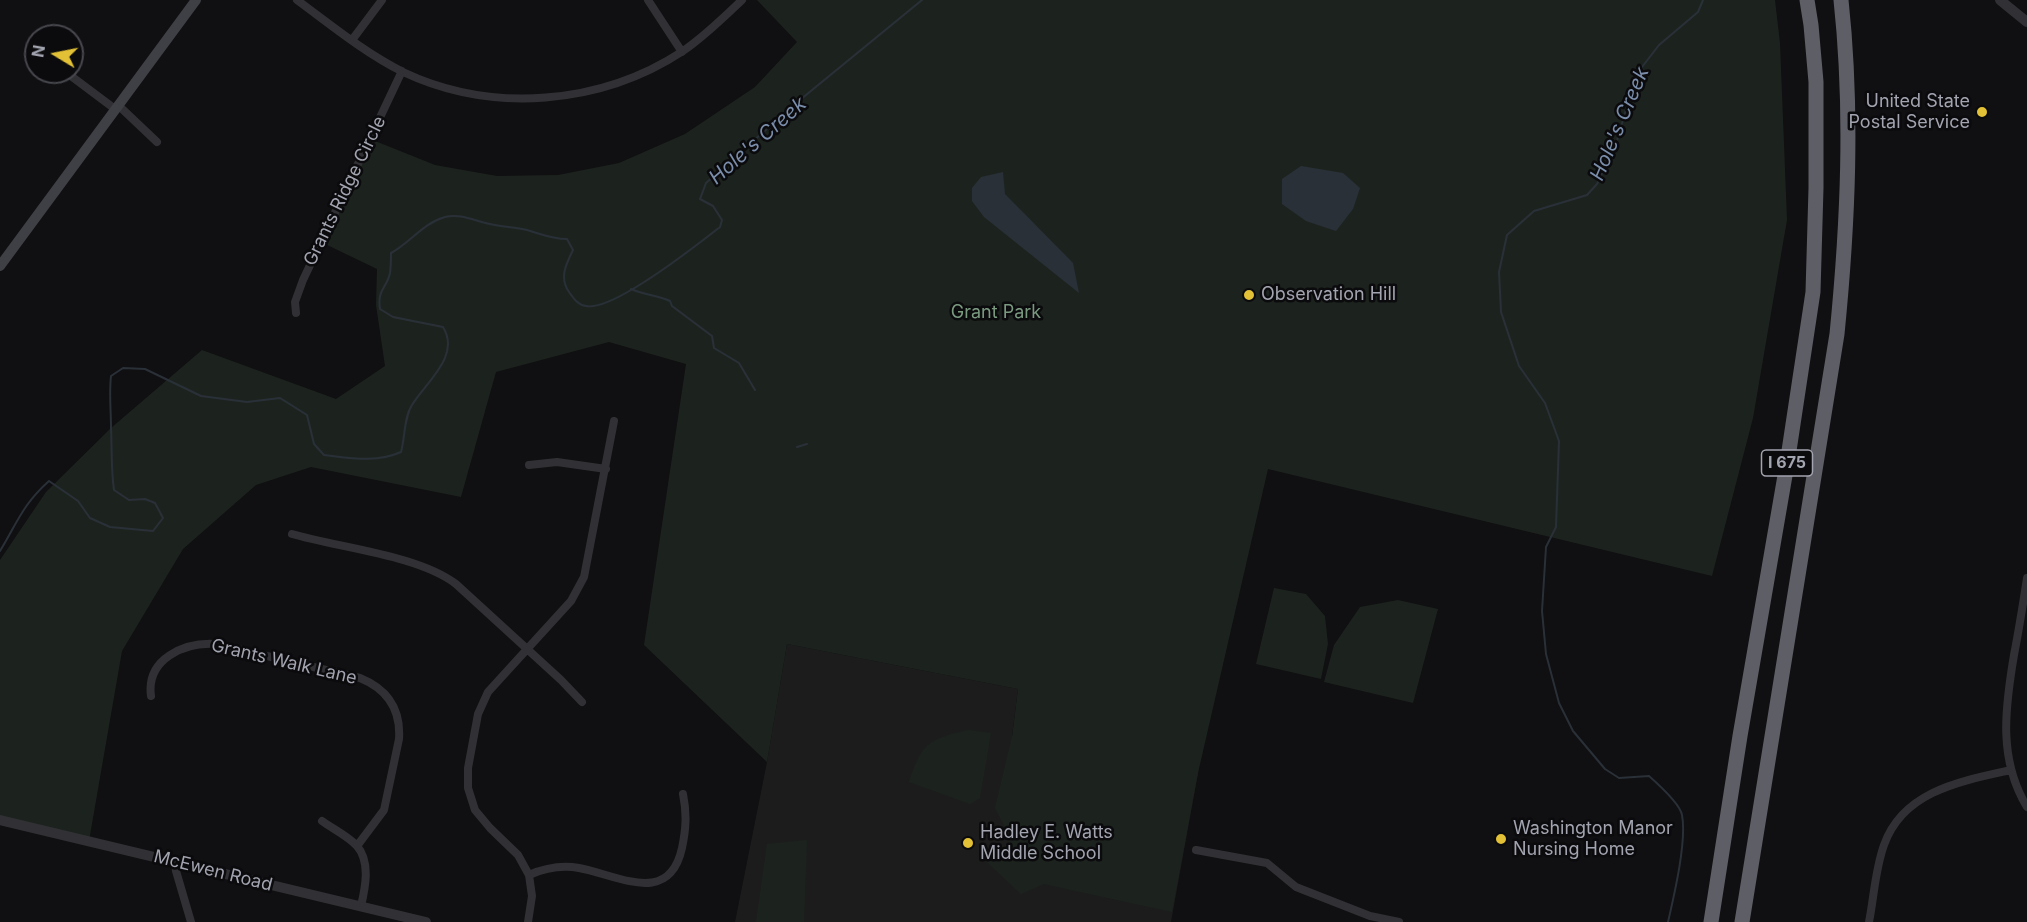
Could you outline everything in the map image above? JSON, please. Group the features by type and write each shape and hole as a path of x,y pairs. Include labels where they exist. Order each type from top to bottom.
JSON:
{"highway":[{"name":"I 675","path":"1712,922 1813,292 1816,82 1807,0"},
{"name":"I 675","path":"1742,922 1839,323 1845,255 1848,174 1845,36 1841,0"}],"main road":[{"path":"1,261 196,0"}],"street":[{"path":"297,0 352,40 402,71 434,84 470,94 496,98 549,97 614,84 655,67 682,52 717,25 742,0"},
{"path":"352,40 382,0"},
{"path":"648,0 682,52"},
{"path":"2000,0 2027,22"},
{"name":"Grants Ridge Circle","path":"296,313 295,302 303,280 402,71"},
{"path":"83,84 116,107 157,142"},
{"path":"528,922 532,896 530,875 518,855 475,810 467,778 478,714 488,692 571,601 584,577 614,421"},
{"path":"529,465 557,462 606,469"},
{"path":"292,534 438,572 456,584 582,702"},
{"path":"2027,578 2006,702 2006,736 2011,770 2014,782 2027,807"},
{"name":"Grants Walk Lane","path":"151,696 152,673 160,664 179,650 206,644 360,678 379,688 388,696 396,711 399,719 399,739 384,810 357,846"},
{"path":"1869,922 1883,847 1892,827 1906,810 1932,792 2011,770"},
{"path":"530,875 546,869 568,867 645,884 665,879 679,862 686,828 683,794"},
{"name":"McEwen Road","path":"0,820 426,922"},
{"path":"322,822 357,846 366,875 361,906"},
{"path":"1196,850 1267,863 1296,887 1370,916 1399,922"},
{"path":"175,862 191,922"}],"shaded area":[{"path":"1301,166 1343,173 1360,188 1353,209 1336,231 1306,221 1282,204 1282,179"},
{"path":"1003,172 1005,194 1073,263 1079,293 984,217 972,201 972,188 981,177"},
{"name":"Hadley E. Watts Middle School","path":"787,644 1018,689 1012,736 1198,773 1171,922 735,922 767,762"}],"green space":[{"name":"Grant Park","path":"757,0 1775,0 1780,43 1787,220 1753,418 1712,576 1268,469 1198,773 1172,912 1044,884 1021,894 986,861 1012,840 995,808 1012,737 1018,689 787,644 767,762 644,645 686,364 609,342 496,372 461,497 311,467 256,485 183,549 122,651 89,841 0,820 0,560 46,492 111,428 202,350 336,399 385,366 376,305 377,269 321,242 370,139 435,165 497,176 558,175 619,163 685,134 755,87 797,42"},
{"path":"1274,588 1306,594 1325,616 1328,644 1321,679 1256,664"},
{"path":"1398,600 1438,609 1413,703 1324,682 1334,645 1360,607"},
{"path":"968,730 991,733 980,798 970,804 909,782 918,759 929,745 944,736"},
{"path":"807,840 804,922 756,922 767,844"}],"waterway":[{"name":"Hole's Creek","path":"0,551 27,506 49,481 78,501 90,518 110,527 153,531 163,518 155,503 145,499 129,500 114,490 110,383 111,376 123,368 145,369 201,396 247,402 280,398 307,415 314,444 324,455 373,459 401,452 409,410 440,368 448,348 443,327 393,317 380,309 381,293 390,273 391,253 423,228 445,217 462,217 522,229 567,239 573,250 566,266 564,282 578,303 586,306 599,305 615,299 654,276 720,227 722,220 713,206 700,199 706,183 795,104 922,0"},
{"name":"Hole's Creek","path":"1668,922 1683,839 1680,810 1668,794 1649,776 1619,778 1605,769 1573,731 1559,703 1546,654 1542,611 1546,547 1556,527 1559,441 1545,403 1519,366 1501,312 1499,272 1507,235 1534,211 1587,195 1597,184 1616,144 1629,99 1642,67 1659,45 1698,12 1703,0"},
{"path":"631,289 670,301 672,306 712,336 714,348 739,363 755,390"},
{"path":"797,447 807,444"}],"place":[{"name":"United State Postal Service","path":"1982,112"},
{"name":"Observation Hill","path":"1249,295"},
{"name":"Washington Manor Nursing Home","path":"1501,839"},
{"name":"Hadley E. Watts Middle School","path":"968,843"}]}
